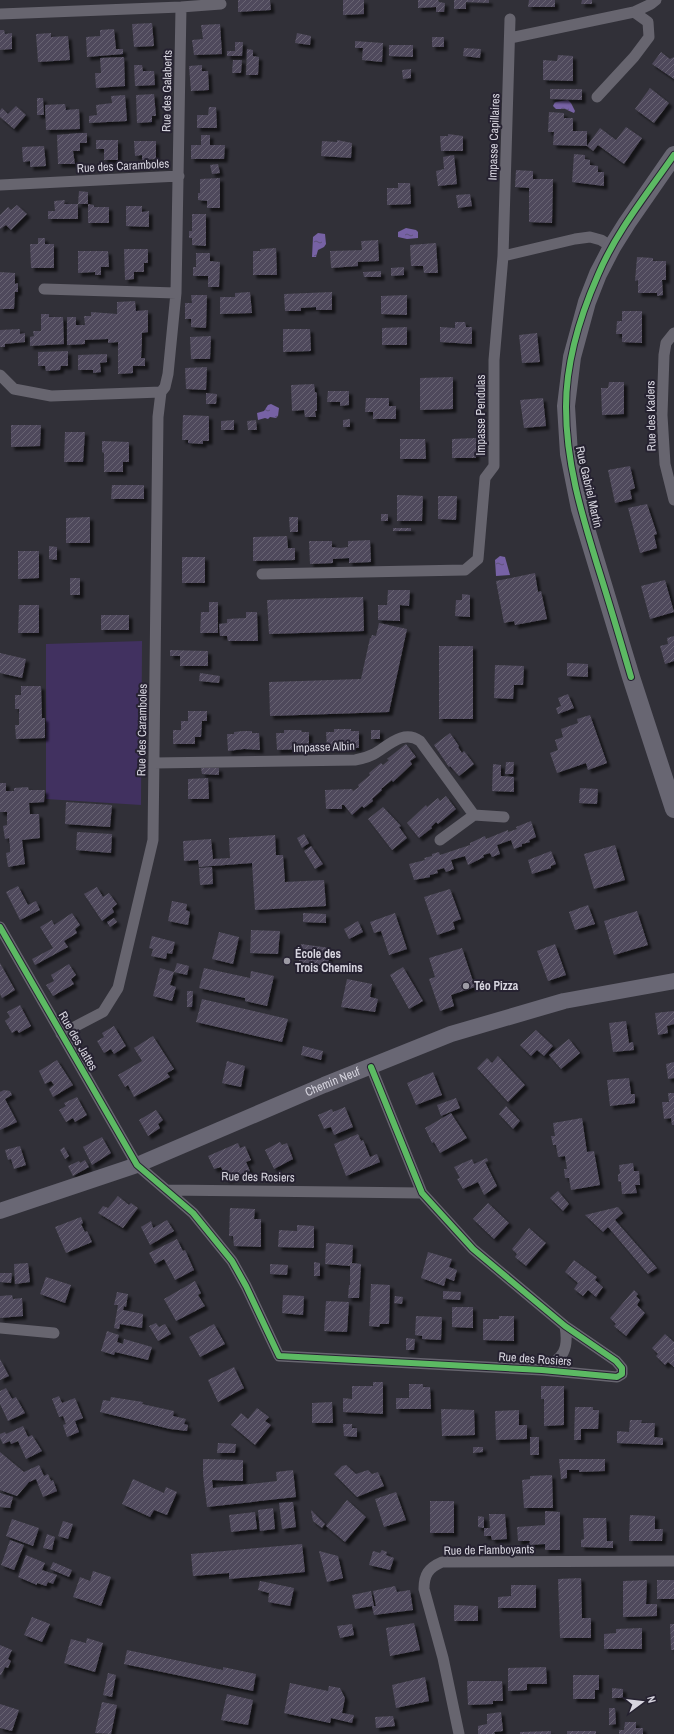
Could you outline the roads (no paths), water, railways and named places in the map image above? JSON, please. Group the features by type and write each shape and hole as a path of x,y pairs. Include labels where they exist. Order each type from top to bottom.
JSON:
{"main road":[{"name":"Rue Gabriel Martin","path":"674,155 612,247 598,274 587,302 572,357 566,406 569,454 580,509 672,804 674,820"}],"street":[{"path":"510,38 634,12 656,0"},
{"path":"0,14 221,4"},
{"name":"Rue des Galaberts","path":"178,176 181,7"},
{"path":"597,97 634,58 649,37 648,22 634,12"},
{"name":"Impasse Capillaires","path":"503,256 510,19"},
{"name":"Rue des Caramboles","path":"0,185 178,176 176,293 168,374 165,387 160,392 158,436 153,840 118,988 103,1012 61,1034"},
{"path":"503,256 575,239 590,237 601,240 612,247"},
{"name":"Impasse Pendulas","path":"262,574 466,570 478,560 485,478 494,466 494,360 503,256"},
{"path":"44,289 176,293"},
{"name":"Rue des Kaders","path":"674,333 666,343 664,356 662,415 665,464 674,500"},
{"path":"0,375 14,389 51,396 160,392"},
{"name":"Impasse Albin","path":"154,763 355,760 373,755 401,738 411,737 420,741 474,815"},
{"path":"440,840 474,815 504,817"},
{"name":"Rue des Jattes","path":"0,927 137,1165"},
{"name":"Chemin Neuf","path":"0,1211 137,1165 324,1085 451,1034 564,1000 674,981"},
{"name":"Rue des Rosiers","path":"137,1165 193,1213 232,1261 246,1286 279,1356 542,1370 617,1377 622,1374 622,1368 616,1361 565,1326 473,1249 422,1193 371,1067"},
{"name":"Rue des Rosiers","path":"166,1190 422,1193"},
{"name":"Rue des Rosiers","path":"542,1370 558,1361 565,1350 567,1337 565,1326"},
{"path":"0,1328 54,1333"},
{"name":"Rue de Flamboyants","path":"459,1734 443,1658 424,1590 424,1580 432,1567 442,1562 674,1561"}],"water":[{"path":"568,100 575,111 574,113 565,109 556,109 553,106 555,102"},
{"path":"406,228 416,230 418,232 418,238 407,239 398,237 398,232"},
{"path":"318,233 325,234 326,244 318,250 316,257 312,257 313,237"},
{"path":"271,404 279,408 278,416 276,418 270,417 268,419 265,418 258,420 257,413 264,411 268,405"},
{"path":"500,556 505,557 510,575 496,576 495,560"}],"place":[{"name":"École des Trois Chemins","path":"287,961"},
{"name":"Téo Pizza","path":"466,986"}]}
